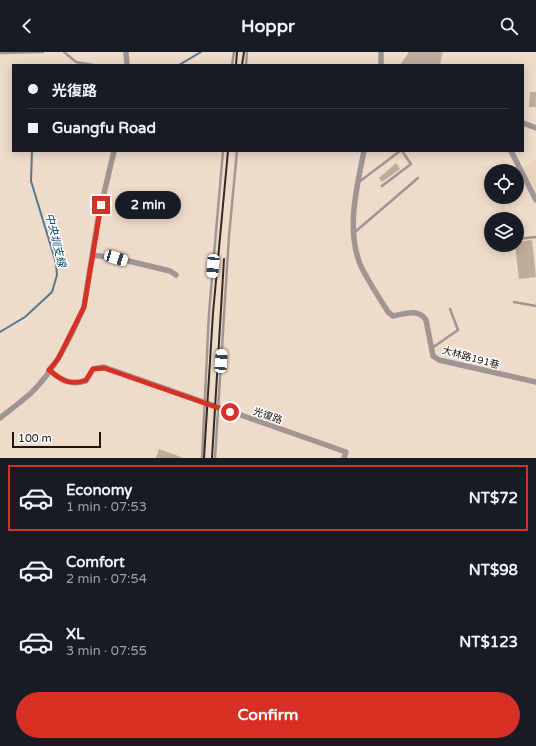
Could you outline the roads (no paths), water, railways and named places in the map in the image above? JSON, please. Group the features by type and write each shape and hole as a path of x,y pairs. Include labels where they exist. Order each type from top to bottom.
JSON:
{"street":[{"path":"126,52 127,64"},
{"path":"381,64 382,52"},
{"path":"524,123 536,128"},
{"path":"0,418 32,392 58,359 84,307 98,219 114,152"},
{"name":"大林路191巷","path":"364,152 353,222 354,233 361,265 388,312 393,316 416,312 423,316 426,320 433,356 439,360 536,382"},
{"path":"512,152 536,200"},
{"path":"92,255 116,258 170,271 176,275"},
{"name":"光復路","path":"49,370 67,382 77,383 86,380 93,369 104,368 346,452 344,458"}],"lane":[{"path":"0,53 43,52"},
{"path":"64,52 76,62 87,64"},
{"path":"232,64 234,52"},
{"path":"246,64 247,52"},
{"path":"202,458 209,312 223,152"},
{"path":"215,458 229,236 237,152"},
{"path":"358,183 400,152"},
{"path":"382,186 411,164 402,152"},
{"path":"354,233 418,178"},
{"path":"524,238 536,237"},
{"path":"514,302 536,306"},
{"path":"431,348 458,330 450,309"}],"waterway":[{"name":"中央圳支線","path":"181,64 201,52"},
{"name":"中央圳支線","path":"0,332 25,317 52,292 57,275 56,263 31,181 32,152"}],"railway":[{"path":"236,64 237,52"},
{"path":"242,64 244,52"},
{"path":"204,458 213,313 228,152"},
{"path":"212,458 224,259"}]}
